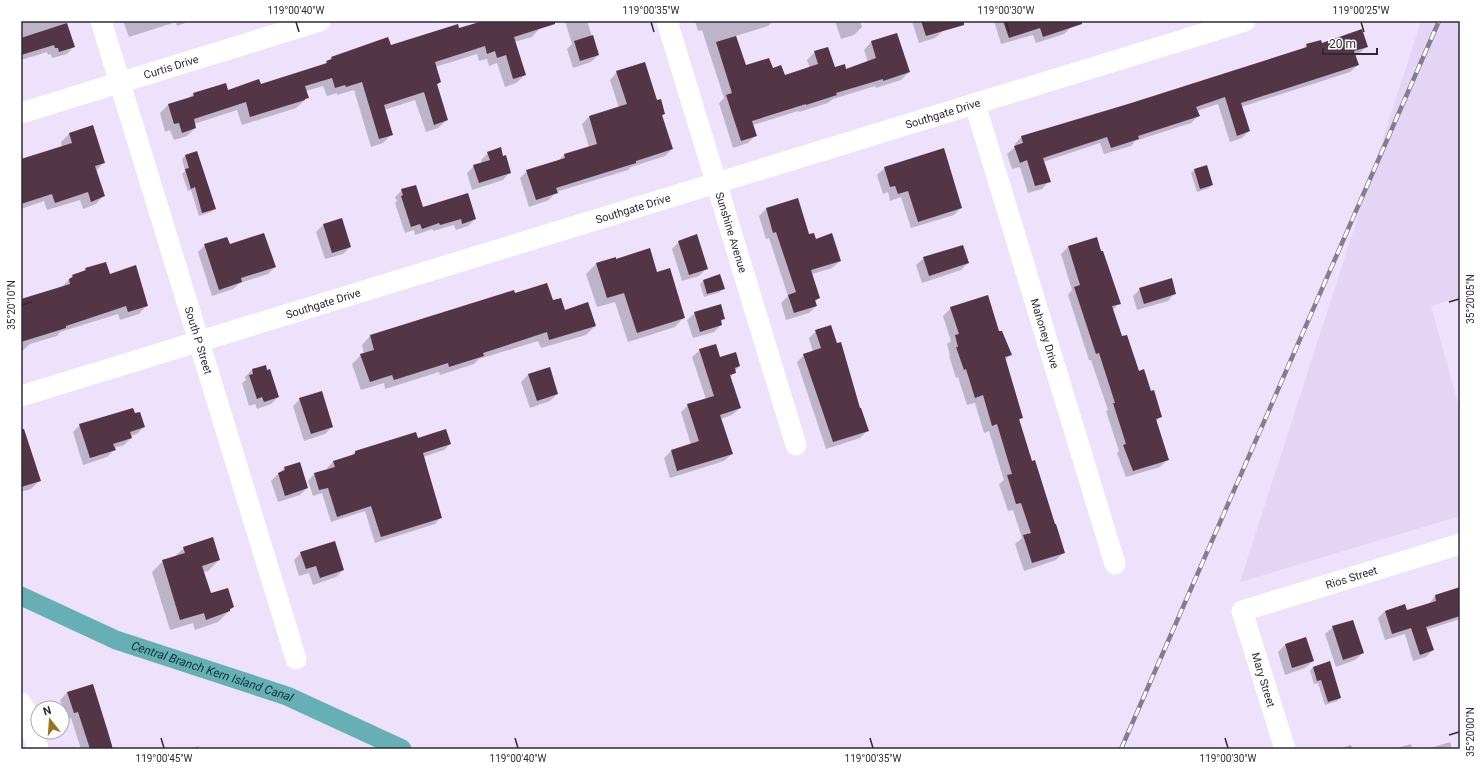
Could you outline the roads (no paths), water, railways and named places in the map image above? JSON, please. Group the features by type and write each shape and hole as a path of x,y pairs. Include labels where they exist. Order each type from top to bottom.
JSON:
{"street":[{"name":"South P Street","path":"101,21 296,659"},
{"name":"Curtis Drive","path":"21,113 320,21"},
{"name":"Sunshine Avenue","path":"667,21 796,445"},
{"name":"Southgate Drive","path":"21,396 975,104 1236,22"},
{"name":"Mahoney Drive","path":"975,104 1115,564"},
{"name":"Rios Street","path":"1242,611 1460,544"},
{"name":"Mary Street","path":"1242,611 1285,749"},
{"path":"21,703 26,712 38,749"}],"waterway":[{"name":"Central Branch Kern Island Canal","path":"21,596 116,640 287,696 402,749"}],"railway":[{"path":"1121,749 1439,21"}]}
